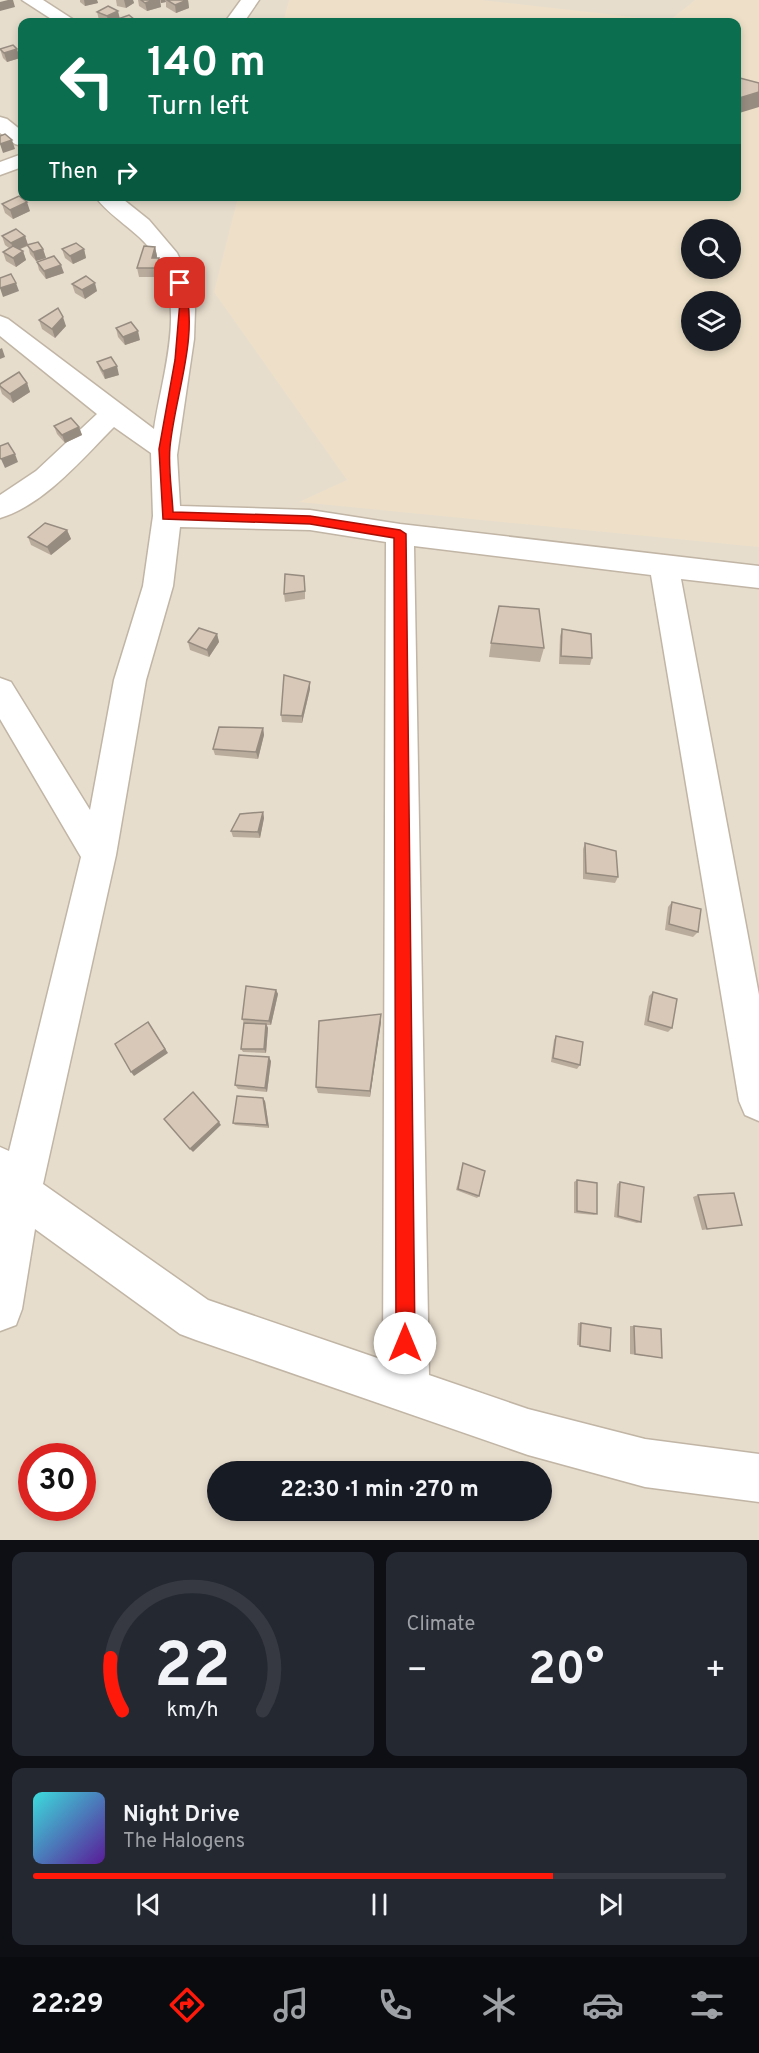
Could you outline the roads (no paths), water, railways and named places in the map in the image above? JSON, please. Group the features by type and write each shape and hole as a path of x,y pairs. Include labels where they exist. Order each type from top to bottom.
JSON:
{"street":[{"path":"32,0 61,18"},
{"path":"238,18 250,0"},
{"path":"0,123 18,137"},
{"path":"0,170 18,162"},
{"path":"0,1309 10,1180 99,855 130,680 158,586 167,516 164,449 180,360 185,301 174,265 133,215 112,201"},
{"path":"0,324 113,413 164,449"},
{"path":"0,508 46,478 113,413"},
{"path":"167,516 310,520 400,534 759,577"},
{"path":"400,534 406,1390"},
{"path":"664,566 759,1101"},
{"path":"0,691 99,855"},
{"path":"10,1180 196,1318 528,1432 645,1463 759,1478"}]}
